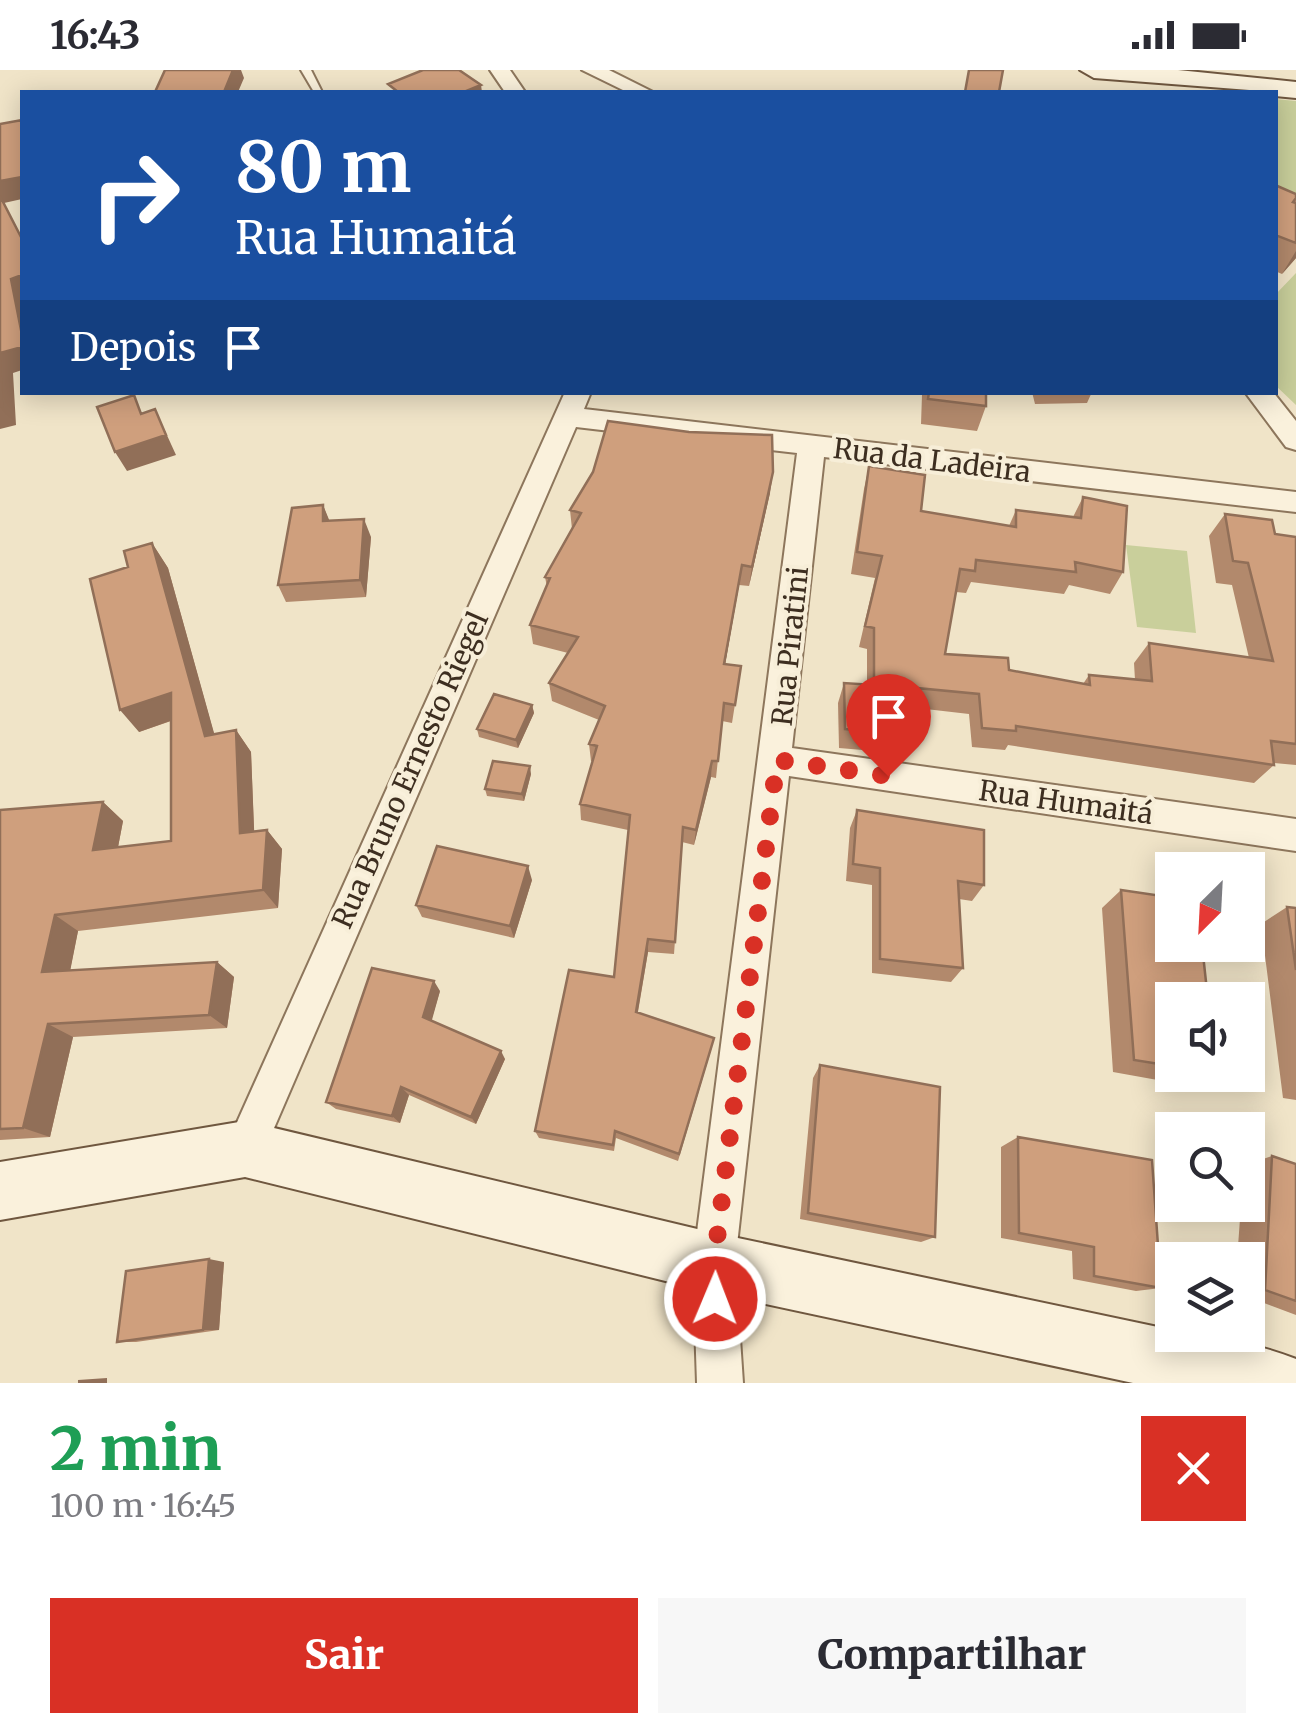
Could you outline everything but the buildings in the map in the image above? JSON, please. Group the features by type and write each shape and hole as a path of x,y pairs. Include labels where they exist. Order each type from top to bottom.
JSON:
{"street":[{"path":"592,70 638,90"},
{"path":"1094,70 1296,90"},
{"path":"1260,395 1296,440"},
{"name":"Rua da Ladeira","path":"573,405 812,446 1296,502"},
{"name":"Rua Bruno Ernesto Riegel","path":"244,1148 573,405"},
{"name":"Rua Piratini","path":"720,1383 714,1263 812,446"},
{"name":"Rua Humaitá","path":"777,760 1296,835"},
{"path":"0,1191 244,1148 714,1263 1278,1383"}],"green space":[{"path":"1278,99 1296,101 1296,220 1278,213"},
{"path":"1296,273 1296,405 1278,388 1278,292"},
{"path":"1126,545 1187,551 1196,633 1137,627"}],"route":[{"path":"715,1299 714,1263 777,760 888,776"}]}
